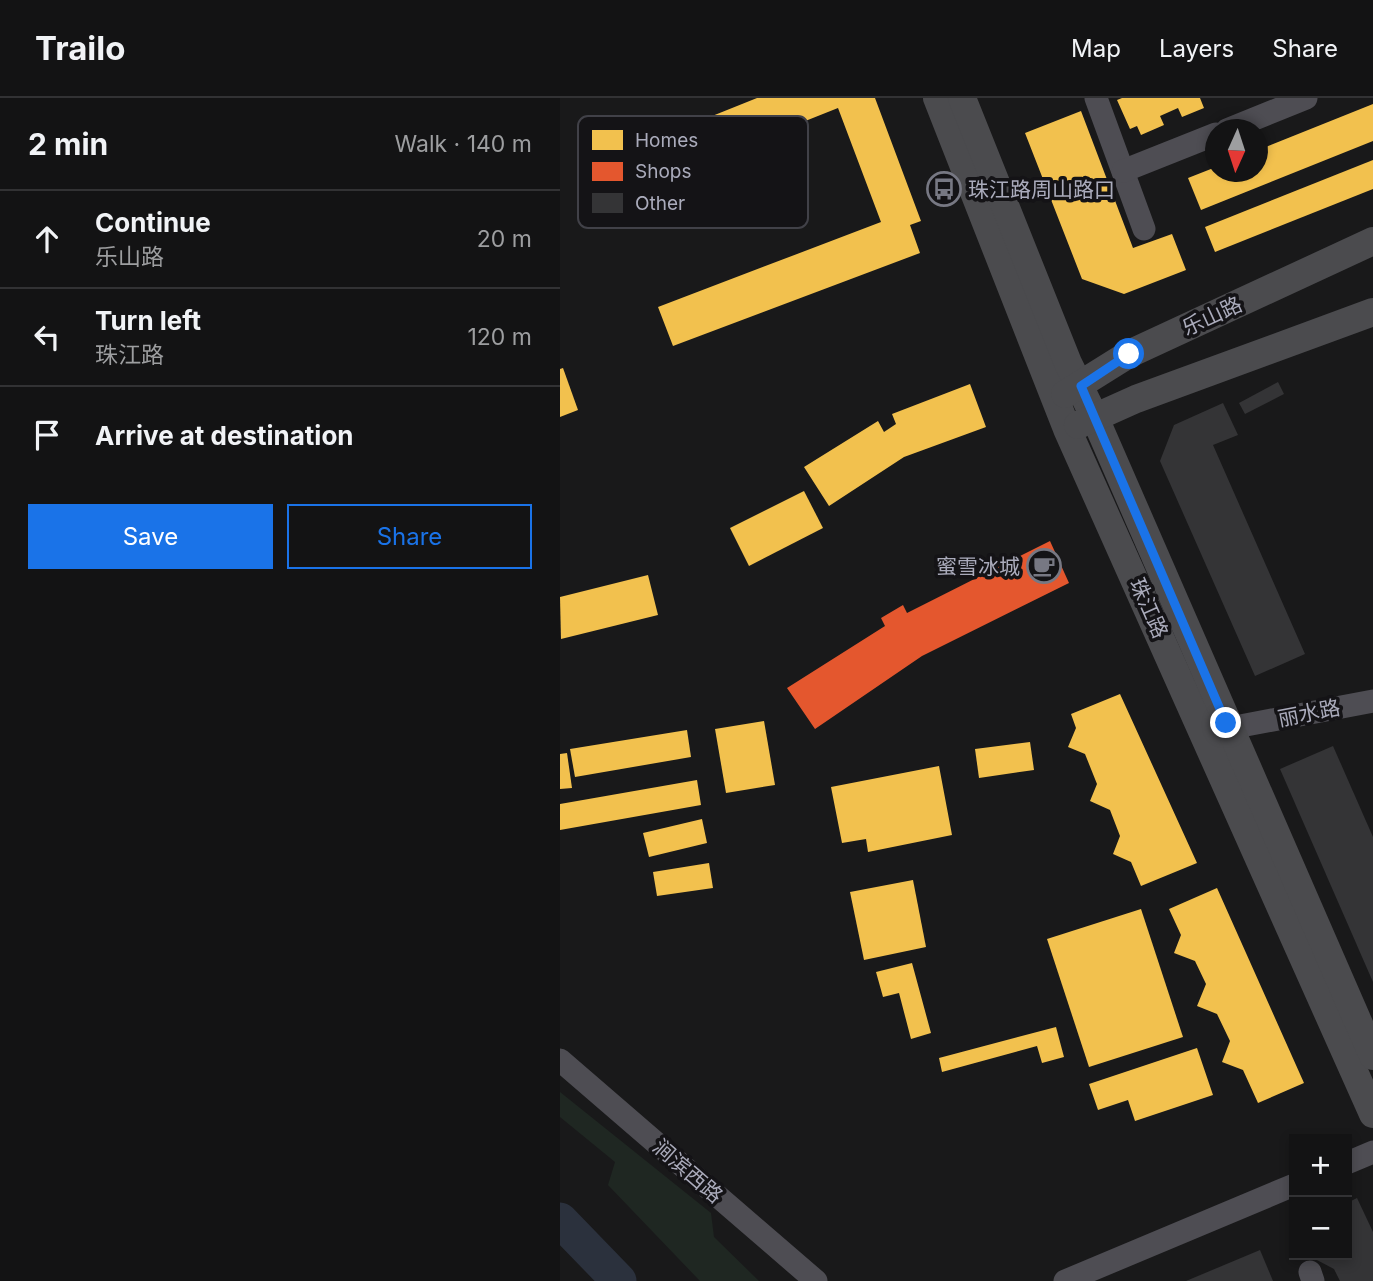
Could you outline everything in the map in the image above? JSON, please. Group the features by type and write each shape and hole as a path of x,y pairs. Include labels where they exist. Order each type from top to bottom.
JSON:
{"main road":[{"name":"珠江路","path":"937,98 1068,392 1095,418 1216,730 1373,1114"},
{"name":"珠江路","path":"961,98 1068,363 1068,429 1373,1056"},
{"name":"乐山路","path":"1068,392 1129,354 1373,241"},
{"path":"1129,354 1373,263"},
{"path":"1068,429 1373,297"},
{"path":"1136,399 1373,313"}],"street":[{"path":"1096,98 1144,229"},
{"path":"1254,119 1306,98"},
{"path":"1123,171 1205,138"},
{"name":"丽水路","path":"1216,730 1373,701"},
{"name":"涧滨西路","path":"560,1060 816,1281"},
{"path":"1352,1161 1373,1152"},
{"path":"1065,1281 1289,1187"}],"shaded area":[{"path":"560,1092 711,1213 714,1237 759,1281 700,1281 608,1185 615,1162 560,1117"}],"building: Homes":[{"path":"757,98 875,98 921,221 910,225 920,253 673,346 658,307 881,222 838,108 808,120 808,116 712,116"},
{"path":"1200,98 1204,108 1182,117 1178,108 1160,116 1164,125 1141,135 1137,126 1130,129 1117,100"},
{"path":"1373,104 1373,141 1201,210 1188,178 1205,171 1205,182 1268,182 1268,146"},
{"path":"1081,111 1133,248 1172,234 1186,270 1124,294 1082,279 1025,133"},
{"path":"1373,160 1373,189 1215,252 1205,227"},
{"path":"563,368 578,410 560,417 560,369"},
{"path":"970,384 986,427 904,457 829,506 804,467 878,421 884,432 896,424 892,414"},
{"path":"804,491 823,528 749,566 730,528"},
{"path":"648,575 658,615 561,639 560,597"},
{"path":"1120,694 1197,863 1141,886 1131,862 1113,854 1120,836 1110,810 1090,801 1097,784 1085,754 1068,747 1076,728 1071,714"},
{"path":"764,721 775,785 726,793 715,729"},
{"path":"687,730 691,757 575,777 570,749"},
{"path":"1030,742 1034,770 979,778 975,749"},
{"path":"567,753 572,788 560,789 560,754"},
{"path":"939,766 952,835 868,852 866,839 842,843 831,787"},
{"path":"697,780 701,805 560,830 560,804"},
{"path":"702,819 707,843 649,857 643,833"},
{"path":"709,863 713,888 657,896 653,872"},
{"path":"913,880 926,947 864,960 850,892"},
{"path":"1217,888 1304,1083 1258,1103 1243,1070 1222,1062 1230,1041 1217,1014 1197,1006 1206,984 1195,961 1174,953 1181,935 1169,909"},
{"path":"1141,909 1183,1037 1089,1067 1047,939"},
{"path":"912,963 931,1033 911,1039 899,993 883,997 876,972"},
{"path":"1056,1027 1064,1057 1042,1063 1037,1046 942,1072 939,1058"},
{"path":"1197,1048 1213,1095 1135,1121 1128,1100 1098,1110 1089,1084"}],"building: Shops":[{"path":"1050,541 1069,583 922,656 815,729 787,688 885,626 881,618 903,605 907,613"}],"building: Other":[{"path":"1278,382 1284,394 1245,414 1239,403"},
{"path":"1223,403 1238,435 1213,445 1305,654 1255,676 1160,461 1174,425"},
{"path":"1333,746 1373,837 1373,982 1280,769"},
{"path":"1357,1198 1373,1232 1373,1281 1340,1281 1334,1269 1317,1260 1352,1260 1352,1200"},
{"path":"1260,1250 1273,1281 1186,1281"}],"waterway":[{"path":"560,1220 619,1281"}],"place":[{"name":"珠江路周山路口","path":"944,189"},
{"name":"蜜雪冰城","path":"1044,566"}],"route":[{"path":"1129,354 1081,386 1226,723"}]}
